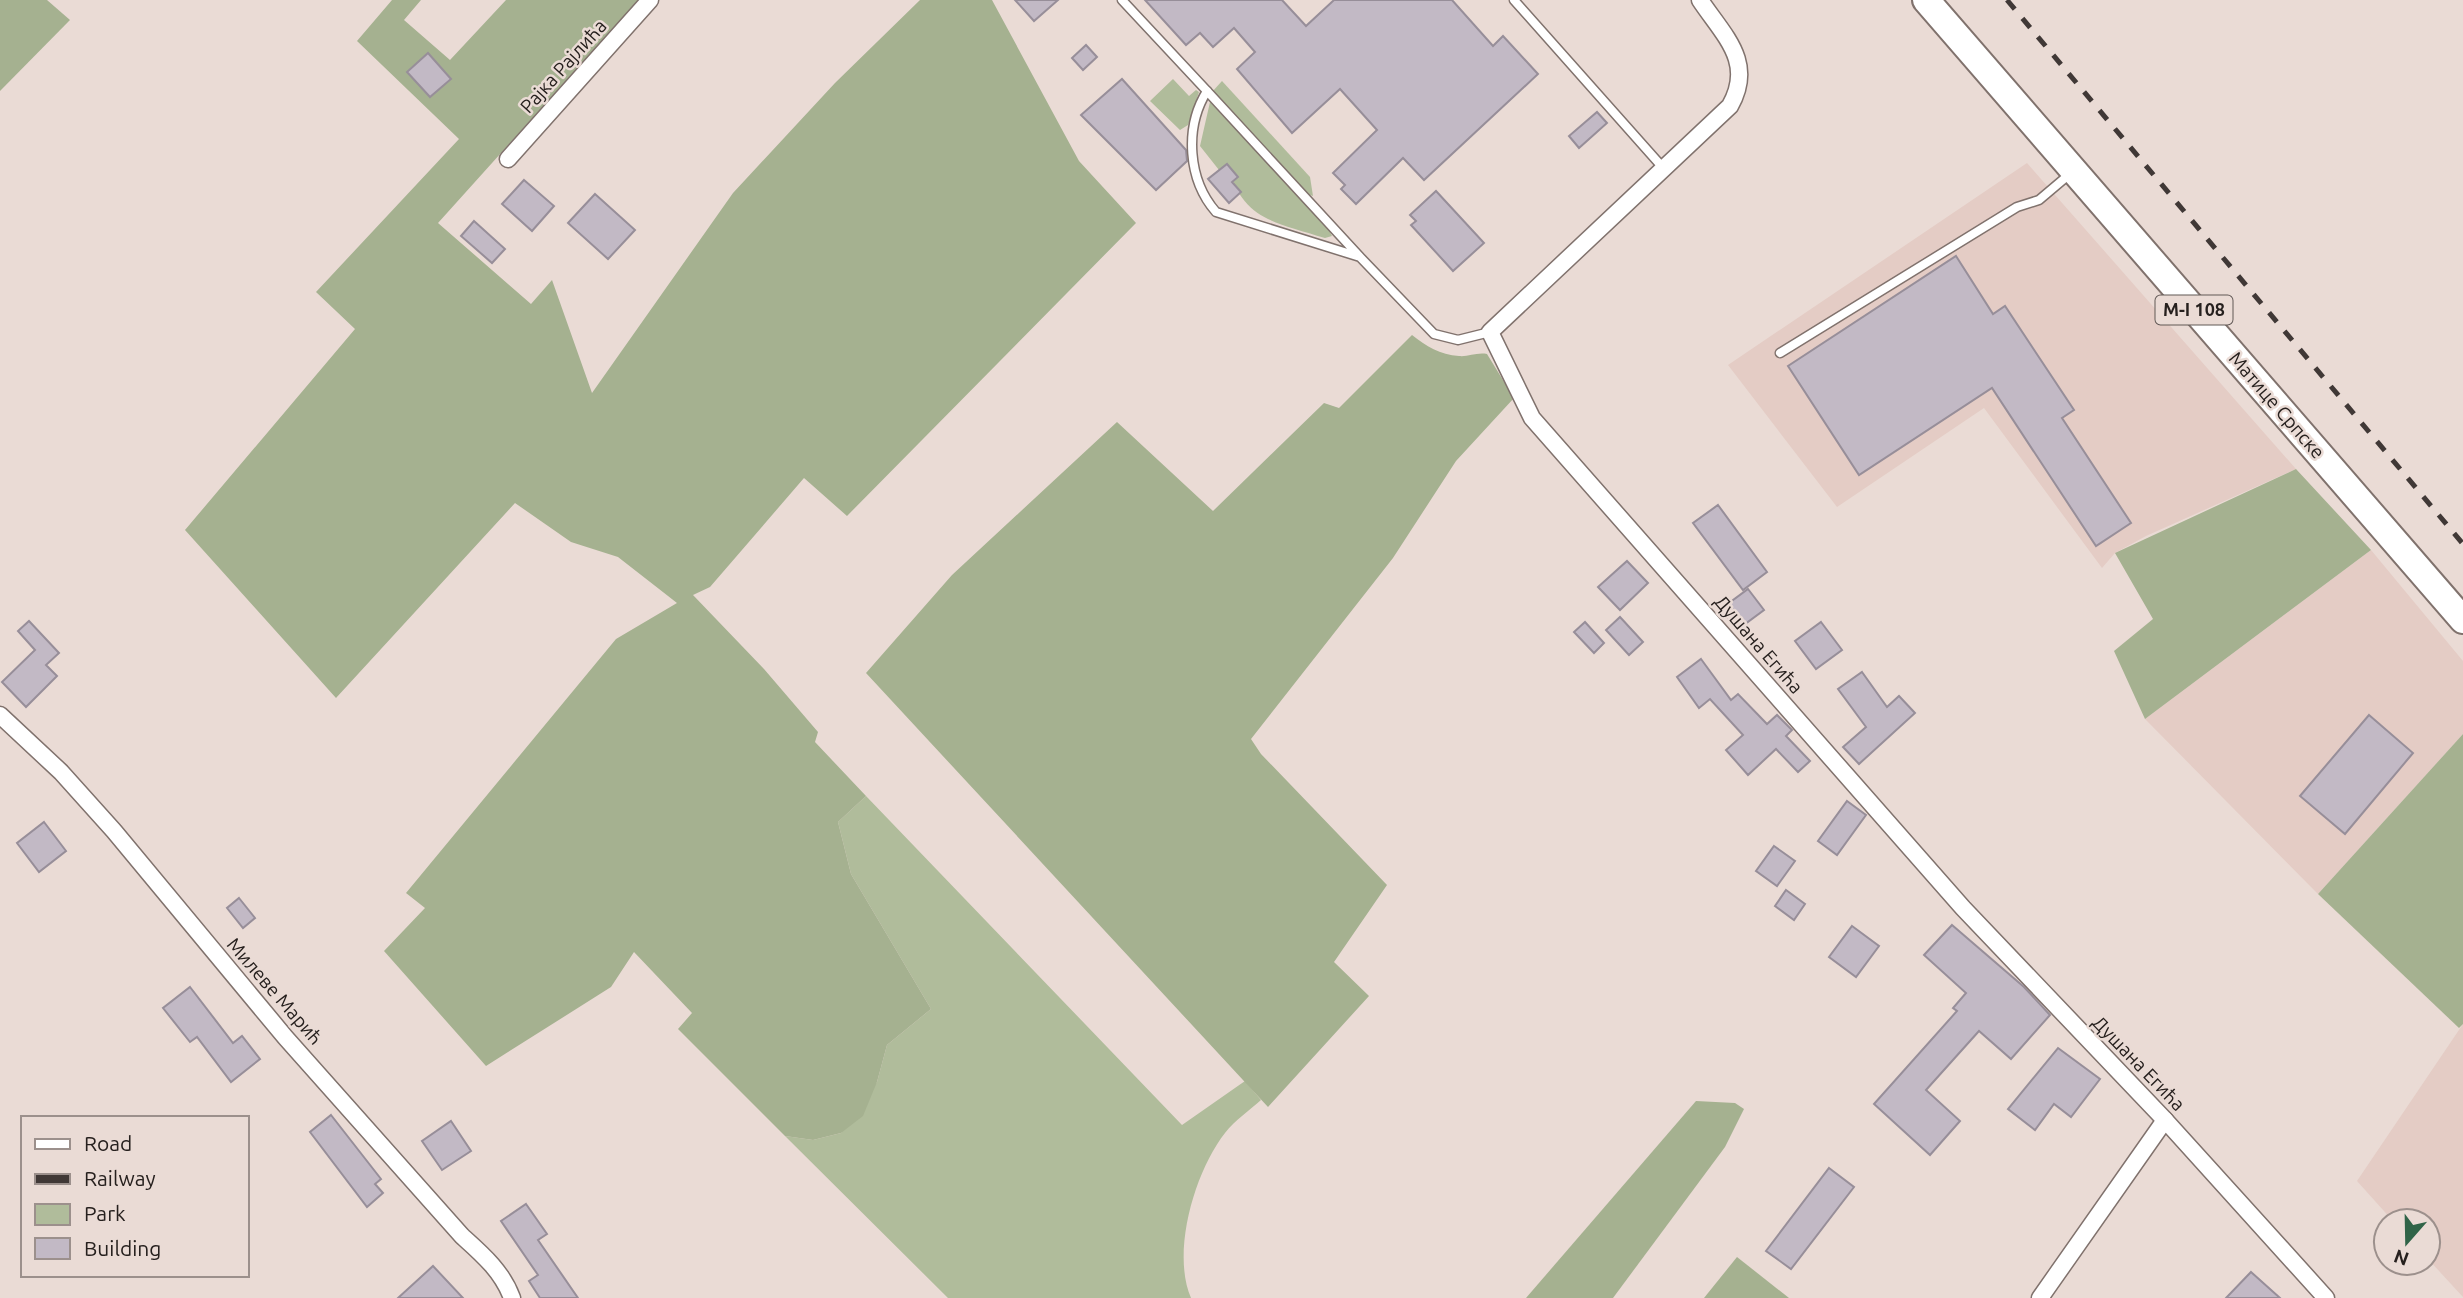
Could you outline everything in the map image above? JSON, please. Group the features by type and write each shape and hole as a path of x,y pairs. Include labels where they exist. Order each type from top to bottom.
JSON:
{"main road":[{"name":"Матице Српске","path":"1926,0 2463,620"}],"street":[{"name":"Рајка Рајлића","path":"508,159 650,0"},
{"path":"1490,332 1730,106 1741,81 1736,54 1700,0"},
{"name":"Душана Егића","path":"1490,332 1532,418 1962,908 2165,1121 2326,1298"},
{"name":"Милеве Мaрић","path":"0,715 61,772 114,831 285,1037 462,1236 490,1262 506,1282 512,1298"},
{"path":"2040,1298 2165,1121"}],"lane":[{"path":"1122,0 1434,334 1458,340 1490,332"},
{"path":"1514,0 1665,170"},
{"path":"1207,91 1192,140 1198,185 1202,196 1216,212 1360,257"},
{"path":"1780,354 2017,207 2039,200 2074,171"}],"shaded area":[{"path":"2027,163 2296,469 2146,536 2115,553 2102,568 1984,408 1837,507 1728,365"},
{"path":"2371,550 2463,661 2463,734 2318,894 2145,719"},
{"path":"2463,1024 2463,1297 2442,1274 2442,1207 2380,1207 2357,1181"}],"green space":[{"path":"0,0 47,0 70,20 0,91"},
{"path":"392,0 421,0 404,20 450,60 506,0 639,0 438,223 531,304 552,280 592,393 733,193 835,83 920,0 992,0 1079,161 1136,223 847,516 804,478 710,587 693,595 764,669 818,732 815,742 866,796 838,822 851,874 931,1009 887,1045 877,1082 863,1116 841,1133 813,1140 785,1136 678,1029 692,1013 634,952 611,987 486,1066 384,951 425,908 406,893 616,639 677,603 618,557 571,542 515,503 336,698 185,530 355,329 316,292 459,139 357,41"},
{"path":"1173,79 1189,96 1196,90 1199,92 1188,125 1180,130 1150,101"},
{"path":"1222,81 1310,177 1313,196 1307,194 1212,92"},
{"path":"1210,102 1328,228 1332,236 1325,238 1290,228 1251,208 1233,183 1227,164 1219,170 1200,146"},
{"path":"1412,335 1446,354 1487,354 1514,398 1456,461 1393,558 1251,739 1261,754 1387,885 1334,962 1369,996 1268,1107 866,673 952,575 1117,422 1213,511 1324,403 1339,408"},
{"path":"2296,469 2371,550 2145,719 2114,651 2153,619 2115,553"},
{"path":"2463,734 2463,1024 2459,1028 2318,894"},
{"path":"866,796 1182,1125 1245,1081 1261,1100 1225,1133 1204,1168 1196,1190 1185,1236 1185,1279 1191,1298 948,1298 785,1136 813,1140 841,1133 877,1082 887,1045 931,1009 851,874 838,822"},
{"path":"1696,1101 1735,1103 1744,1109 1725,1147 1613,1298 1526,1298"},
{"path":"1737,1257 1789,1298 1704,1298"}],"building":[{"path":"1015,0 1058,0 1034,21"},
{"path":"1145,0 1282,0 1306,26 1334,0 1452,0 1493,46 1503,36 1538,74 1424,180 1403,158 1356,204 1341,189 1345,185 1333,173 1377,130 1340,89 1292,133 1237,69 1255,52 1234,28 1213,47 1200,33 1186,45"},
{"path":"1086,45 1097,57 1083,70 1072,58"},
{"path":"428,53 451,79 430,97 407,72"},
{"path":"1122,79 1186,150 1187,161 1156,190 1081,115"},
{"path":"1597,112 1607,123 1579,148 1569,136"},
{"path":"1227,164 1238,177 1232,182 1241,192 1229,203 1208,179"},
{"path":"524,180 554,206 532,231 502,204"},
{"path":"1436,191 1484,243 1453,271 1411,225 1416,221 1410,215"},
{"path":"595,194 635,230 608,259 568,223"},
{"path":"474,221 505,249 492,263 461,236"},
{"path":"1956,256 1993,314 2005,306 2074,410 2062,418 2131,523 2096,546 1992,388 1859,475 1788,366"},
{"path":"1718,505 1767,572 1743,590 1693,523"},
{"path":"1627,561 1648,583 1620,610 1598,587"},
{"path":"1748,589 1764,610 1737,630 1721,609"},
{"path":"1620,617 1643,642 1629,655 1606,630"},
{"path":"29,621 59,653 46,665 57,676 26,707 2,682 35,650 18,631"},
{"path":"1585,622 1604,643 1594,653 1574,632"},
{"path":"1821,622 1842,650 1816,669 1795,641"},
{"path":"1701,659 1731,700 1738,694 1767,724 1777,715 1792,730 1786,736 1810,761 1798,772 1776,749 1748,775 1726,750 1743,735 1710,699 1699,708 1677,677"},
{"path":"1862,672 1887,707 1899,696 1915,713 1859,764 1843,747 1866,727 1838,689"},
{"path":"2369,715 2413,753 2345,834 2300,796"},
{"path":"1847,801 1866,815 1837,855 1818,841"},
{"path":"44,822 66,851 39,872 17,843"},
{"path":"1774,846 1795,861 1777,886 1756,871"},
{"path":"1786,890 1805,904 1794,920 1775,906"},
{"path":"239,898 255,918 243,928 227,908"},
{"path":"1952,925 2024,987 2050,1015 2011,1059 1979,1031 1926,1090 1960,1121 1930,1155 1874,1104 1957,1011 1953,1008 1966,993 1924,955"},
{"path":"1852,926 1879,946 1856,977 1829,957"},
{"path":"190,987 233,1043 242,1036 260,1059 231,1082 197,1037 190,1042 163,1008"},
{"path":"2058,1048 2100,1079 2071,1117 2054,1104 2035,1130 2008,1109"},
{"path":"331,1115 381,1179 375,1184 383,1193 367,1207 310,1132"},
{"path":"451,1121 471,1151 442,1170 422,1141"},
{"path":"1829,1168 1854,1187 1791,1269 1766,1251"},
{"path":"526,1204 547,1234 538,1240 578,1298 540,1298 529,1281 538,1275 501,1221"},
{"path":"433,1266 463,1298 398,1298"},
{"path":"2251,1272 2280,1298 2226,1298"}],"railway":[{"path":"2007,0 2463,544"}]}
